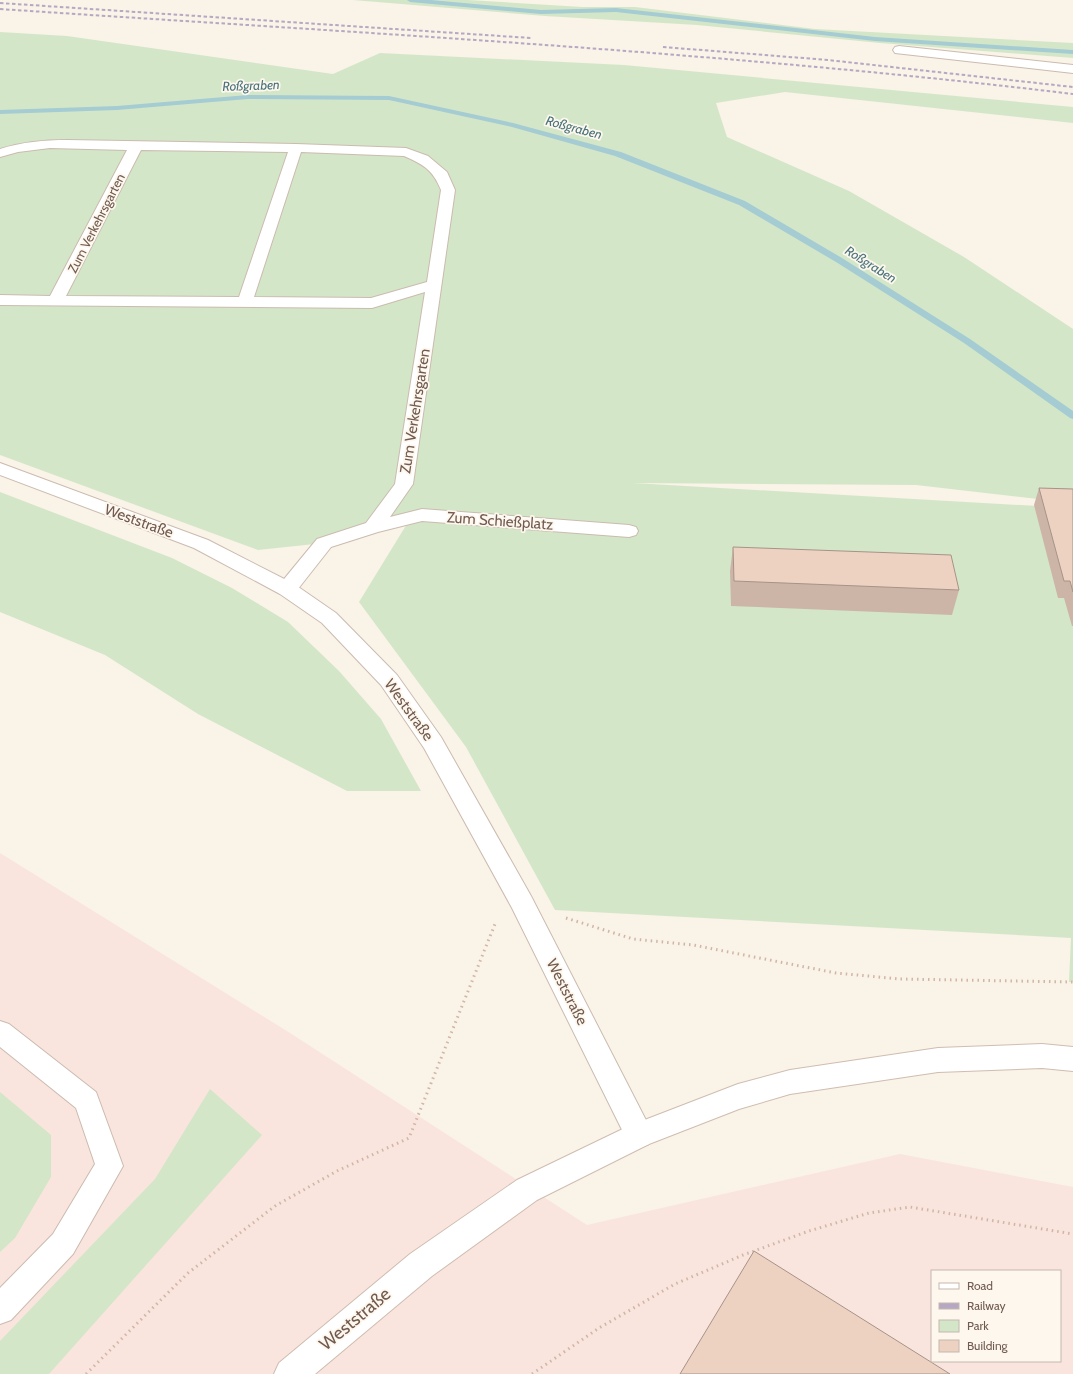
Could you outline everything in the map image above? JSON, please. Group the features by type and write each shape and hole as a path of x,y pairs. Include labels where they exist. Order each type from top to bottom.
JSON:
{"street":[{"name":"Weststraße","path":"0,469 201,544 287,589 329,618 389,680 433,744 522,903 639,1136"},
{"name":"Weststraße","path":"290,1374 421,1264 527,1190 639,1136 738,1097 790,1082 938,1060 1042,1056 1073,1059"}],"lane":[{"path":"899,50 1073,69"},
{"name":"Zum Verkehrsgarten","path":"0,153 14,148 38,144 296,148 406,152 423,159 442,175 448,190 404,484 373,527"},
{"name":"Zum Verkehrsgarten","path":"56,300 136,146"},
{"path":"245,302 296,148"},
{"path":"0,300 372,303 434,285"},
{"name":"Zum Schießplatz","path":"287,589 324,543 373,527 422,516 628,531"},
{"path":"0,1032 87,1101 109,1166 63,1244 0,1309"}],"path":[{"path":"86,1374 188,1273 275,1206 337,1171 409,1138 499,914 522,903 633,939 693,944 836,973 900,978 1073,982"},
{"path":"532,1374 599,1328 675,1284 743,1255 802,1233 869,1214 910,1207 1073,1234"}],"shaded area":[{"path":"0,853 290,1033 587,1225 900,1154 1073,1187 1073,1374 0,1374"}],"green space":[{"path":"353,0 468,0 582,7 635,7 815,29 1073,43 1073,58 880,43 697,25 545,16"},
{"path":"0,32 67,36 333,74 380,53 624,65 1073,107 1073,123 785,92 716,103 727,137 849,191 964,257 1073,329 1073,503 916,485 633,483 1073,508 1073,982 1069,982 1071,938 555,910 466,747 359,602 410,519 324,543 258,550 0,455"},
{"path":"0,492 172,558 232,588 288,622 339,671 381,719 421,791 347,791 198,714 105,655 0,612"},
{"path":"210,1089 262,1135 49,1374 0,1374 0,1341 155,1179"},
{"path":"0,1092 51,1135 51,1177 15,1238 0,1252"}],"building":[{"path":"1039,488 1073,489 1073,592 1070,581 1064,581"},
{"path":"733,547 951,555 959,590 734,581"},
{"path":"754,1251 950,1374 680,1374"}],"waterway":[{"name":"Roßgraben","path":"410,0 541,12 616,10 875,39 1073,52"},
{"name":"Roßgraben","path":"0,112 117,108 248,97 389,98 513,125 618,154 742,203 839,260 967,341 1073,416"}],"railway":[{"path":"0,3 531,38"},
{"path":"0,9 537,44 806,66 1073,94"},
{"path":"663,47 828,60 1073,87"}]}
